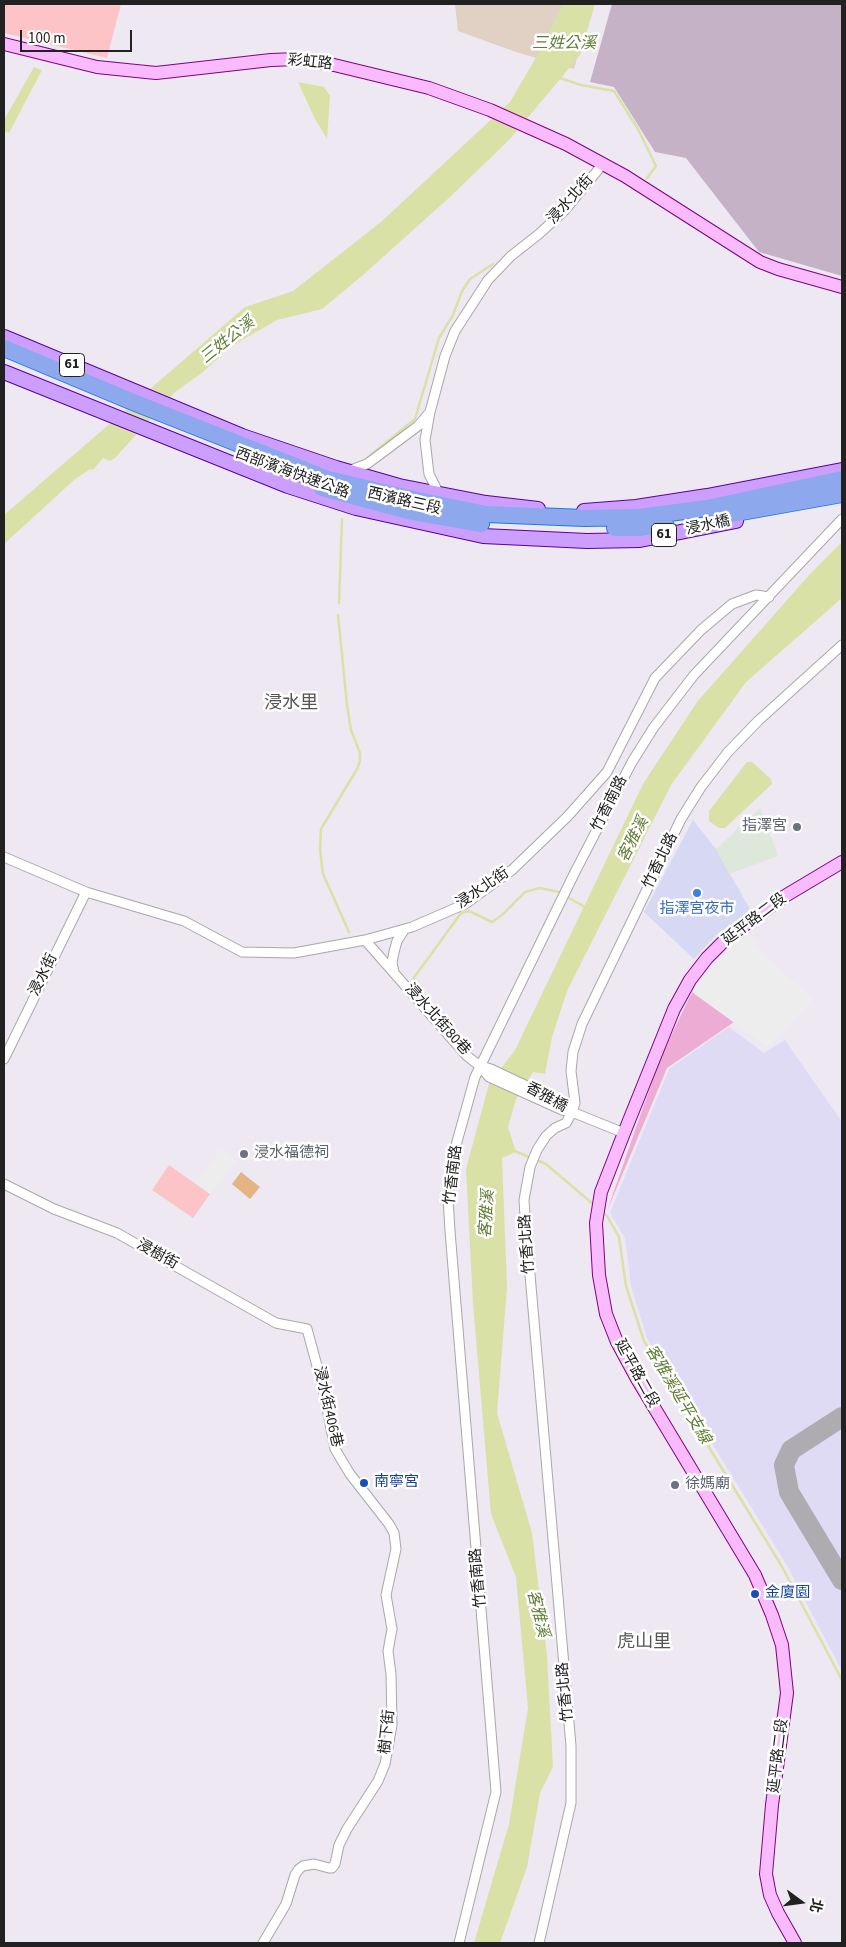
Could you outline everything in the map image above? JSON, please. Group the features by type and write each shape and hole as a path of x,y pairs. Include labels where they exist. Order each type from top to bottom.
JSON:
{"highway":[{"path":"4,343 63,372"},
{"name":"61","path":"4,348 63,372 128,406"},
{"name":"61","path":"4,360 167,422"},
{"name":"西部濱海快速公路","path":"167,422 328,479 413,499 485,519"},
{"name":"浸水橋","path":"485,519 639,517 706,508 842,479"},
{"name":"浸水橋","path":"485,519 536,528 639,528 709,518 842,494"}],"main road":[{"name":"61","path":"4,336 128,406"},
{"name":"61","path":"4,372 128,406 167,422"},
{"name":"西濱路三段","path":"167,422 242,436 347,471 399,486 439,494 485,519"},
{"name":"西濱路三段","path":"167,422 288,486 356,508 485,519"},
{"name":"浸水橋","path":"485,519 531,508 581,511 636,507 735,492 842,470"},
{"name":"浸水橋","path":"485,519 587,541 640,540 842,499"}],"street":[{"name":"彩虹路","path":"4,44 97,67 156,73 271,60 297,59 334,65 429,88 490,110 566,144 601,164"},
{"name":"浸水北街","path":"439,494 429,474 425,440 430,412 445,356 455,331 488,280 510,256 539,234 565,210 601,164 760,262 842,287"},
{"name":"浸水北街","path":"347,471 367,464 418,426 430,412"},
{"name":"竹香南路","path":"459,1943 496,1792 448,1198 453,1156 475,1077 574,874 632,762 654,727 694,675 842,519"},
{"name":"浸水北街","path":"4,857 86,892 184,921 242,952 294,953 365,940 404,930 465,904 512,870 568,816 607,772 655,678 702,630 732,604 756,596 769,596"},
{"name":"竹香北路","path":"539,1943 571,1803 571,1755 525,1217 524,1200 530,1168 536,1150 551,1132 566,1122 572,1112 575,1103 571,1071 573,1052 582,1024 681,819 728,752 758,721 842,645"},
{"name":"延平路二段","path":"795,1943 770,1895 766,1874 771,1814 787,1694 782,1645 771,1611 755,1575 637,1379 617,1342 606,1314 598,1275 596,1223 601,1192 674,1008 690,980 707,958 729,936 785,896 842,862"},
{"name":"浸水街","path":"4,1060 86,892"},
{"name":"浸水北街80巷","path":"394,973 392,963 394,952 397,941 404,930"},
{"name":"浸水北街80巷","path":"365,940 467,1056 480,1066"},
{"name":"香雅橋","path":"480,1066 490,1073 572,1112"},
{"path":"572,1112 624,1133"},
{"name":"浸樹街","path":"4,1184 54,1210 117,1233 276,1323 307,1329"},
{"name":"浸水街406巷","path":"307,1329 323,1388 335,1449 356,1481"},
{"name":"樹下街","path":"263,1943 286,1904 295,1875 299,1869 303,1866 314,1864 332,1868 335,1864 339,1846 347,1829 378,1781 389,1746 392,1726 391,1674 388,1651 392,1629 386,1595 396,1540 389,1524 356,1481"}],"shaded area":[{"path":"4,4 121,4 107,58 4,33"},
{"path":"455,4 592,4 574,69 516,52 458,31"},
{"path":"612,4 842,4 842,276 759,252 686,158 655,152 614,87 590,82"},
{"path":"760,808 778,856 729,874 716,849"},
{"name":"指澤宮夜市","path":"693,820 716,849 751,911 715,936 694,959 644,912"},
{"path":"745,930 757,942 754,946 813,999 769,1048 692,992"},
{"path":"692,992 734,1022 667,1068 607,1211 660,1059"},
{"path":"729,1027 764,1053 785,1040 842,1122 842,1671 785,1562 647,1338 631,1286 625,1238 610,1213 669,1069"},
{"path":"221,1149 236,1161 210,1194 196,1184"},
{"path":"169,1165 210,1194 193,1218 152,1190"},
{"path":"241,1172 260,1187 250,1199 232,1184"}],"water":[{"name":"三姓公溪","path":"563,4 595,4 580,55 510,139 451,196 322,309 277,320 230,347 203,372 175,392 115,458 110,461 103,458 93,470 90,469 74,480 4,544 4,515 245,307 293,291 381,222 510,102 541,49"},
{"path":"34,67 42,70 9,133 4,131 4,120"},
{"path":"298,82 324,87 330,96 327,139 314,117"},
{"name":"客雅溪","path":"842,542 842,598 746,682 671,785 567,991 552,1037 545,1074 533,1072 516,1099 508,1127 516,1152 502,1158 507,1287 497,1413 532,1533 547,1656 553,1767 540,1793 527,1867 500,1943 474,1943 509,1824 528,1708 516,1577 491,1514 473,1304 466,1169 489,1084 515,1050 643,784 697,702 810,574"},
{"path":"747,762 752,762 771,779 772,784 725,828 719,828 709,821 709,811"}],"waterway":[{"path":"557,77 581,85 614,91 638,129 656,166 647,178"},
{"path":"366,459 415,419 439,338 453,315 462,291 470,279 493,264"},
{"path":"339,603 342,519"},
{"path":"338,615 347,705 351,730 360,753 360,761 321,829 320,849 323,874 349,932"},
{"path":"413,979 461,913 469,911 492,922 502,915 525,892 540,888 559,892"},
{"path":"569,898 585,907"},
{"name":"客雅溪延平支線","path":"515,1151 531,1158"},
{"name":"客雅溪延平支線","path":"536,1160 546,1164 594,1205"},
{"name":"客雅溪延平支線","path":"602,1212 607,1216 619,1237 626,1286 644,1341 781,1565 842,1680"}],"taxiway":[{"path":"842,1417 791,1450 784,1465 789,1492 842,1580"}],"place":[{"name":"指澤宮","path":"797,827"},
{"name":"指澤宮夜市","path":"697,893"},
{"name":"浸水福德祠","path":"244,1154"},
{"name":"南寧宮","path":"364,1483"},
{"name":"徐媽廟","path":"675,1485"},
{"name":"金廈園","path":"755,1594"}],"district":[{"name":"浸水里","path":"291,704"},
{"name":"虎山里","path":"644,1643"}]}
